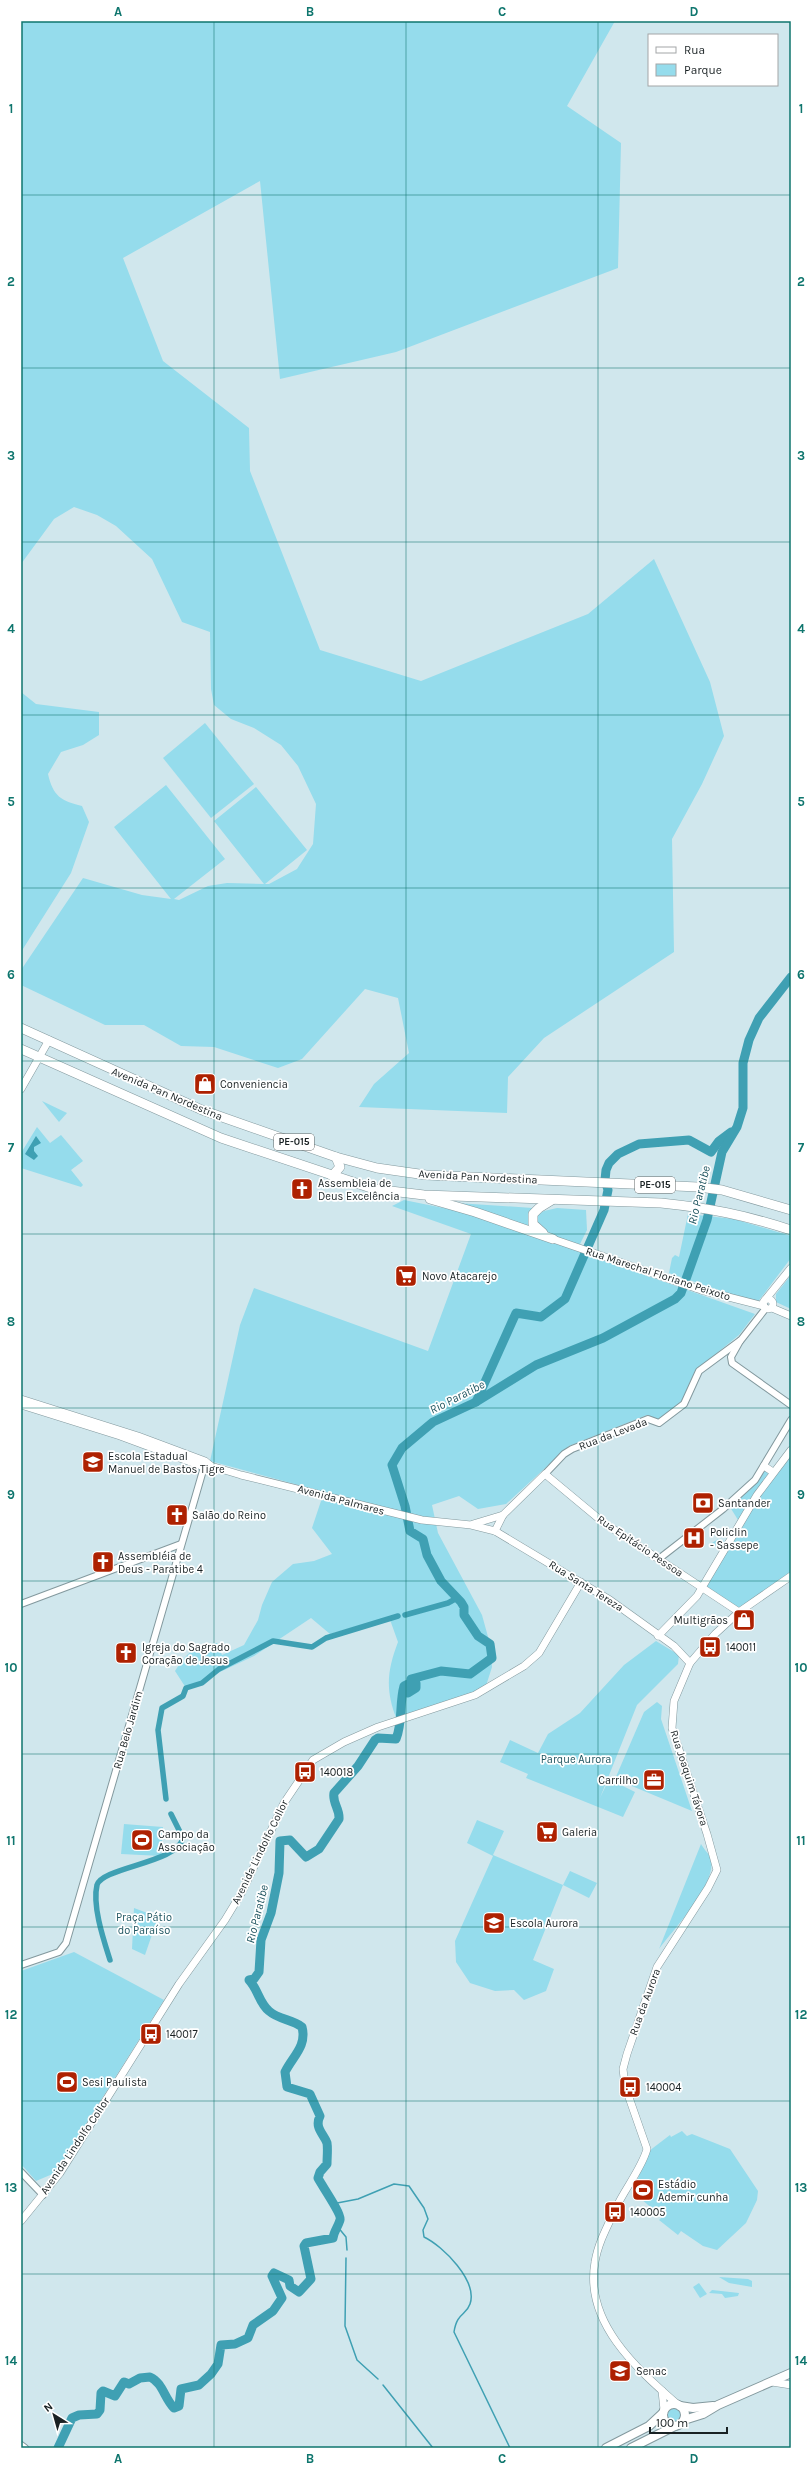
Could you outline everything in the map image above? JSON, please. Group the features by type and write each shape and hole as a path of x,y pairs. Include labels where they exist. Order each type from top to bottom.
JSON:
{"highway":[{"name":"Avenida Pan Nordestina","path":"21,1028 202,1110 336,1156 402,1173 698,1187 722,1190 791,1210"},
{"name":"Avenida Pan Nordestina","path":"21,1049 214,1135 374,1189 402,1193 609,1201 694,1206 720,1210 791,1230"},
{"path":"332,1176 340,1167 336,1156"},
{"path":"402,1193 475,1212 553,1239"},
{"path":"553,1200 536,1211 532,1221 538,1230 553,1239"}],"main road":[{"path":"21,1089 49,1040"},
{"name":"Rua Marechal Floriano Peixoto","path":"553,1239 689,1285 768,1304 791,1316"},
{"path":"768,1304 773,1292 791,1268"},
{"name":"Avenida Palmares","path":"21,1399 138,1436 205,1461 212,1466 402,1516 471,1525"},
{"name":"Avenida Palmares","path":"21,1405 120,1436 204,1467 212,1466"},
{"path":"658,1636 692,1602 702,1588 757,1495 791,1450"},
{"path":"764,1466 773,1472"},
{"name":"Rua da Levada","path":"495,1531 503,1515 545,1474"},
{"name":"Rua Epitácio Pessoa","path":"545,1474 604,1523 660,1558 739,1612"},
{"name":"Rua da Levada","path":"471,1525 503,1515"},
{"name":"Rua Santa Tereza","path":"471,1525 495,1531 610,1600 683,1653 690,1663"},
{"name":"Rua Joaquim Távora","path":"717,1870 672,1724 674,1701 690,1663 714,1634 739,1612 791,1576"},
{"name":"Avenida Lindolfo Collor","path":"21,2221 73,2152 179,1984 225,1920 242,1892 284,1803 313,1760 344,1742 475,1695 524,1666 539,1653 581,1582"},
{"name":"Rua da Aurora","path":"662,2391 614,2339 602,2321 596,2304 593,2282 595,2261 615,2209 645,2154 646,2144 625,2086 623,2069 627,2054 657,1967 708,1888 717,1870"},
{"path":"631,2448 684,2420 703,2414 718,2405 791,2373"},
{"path":"772,2382 791,2385"},
{"path":"662,2391 684,2411 684,2420"},
{"path":"662,2391 665,2421 675,2426"},
{"path":"606,2448 653,2424 670,2405 693,2408 718,2405"}],"street":[{"name":"Rua da Levada","path":"545,1474 564,1454 572,1450 648,1419 659,1423 665,1420 687,1400 699,1371 726,1349 741,1340 768,1304"},
{"path":"741,1340 733,1353 731,1361 734,1365 791,1405"},
{"path":"726,1349 733,1353"},
{"path":"660,1558 739,1496 764,1466 791,1420"},
{"name":"Rua Belo Jardim","path":"21,1965 59,1952 66,1943 204,1467"},
{"path":"21,1604 181,1544"},
{"path":"21,2172 42,2195"},
{"path":"21,2445 25,2448"}],"green space":[{"path":"21,21 615,21 567,106 621,143 618,268 396,352 280,379 260,181 123,258 163,361 249,428 250,471 320,650 421,681 588,614 654,559 710,682 724,736 702,784 672,839 674,952 544,1038 508,1077 507,1113 359,1107 374,1084 409,1053 398,998 365,989 302,1059 278,1068 214,1047 181,1046 144,1025 105,1025 21,985 21,970 83,878 142,895 171,899 114,827 166,785 225,859 174,899 179,900 208,886 227,883 264,884 214,821 256,787 307,850 265,884 269,884 297,869 313,844 316,804 298,766 281,745 254,728 231,719 214,705 211,689 210,632 182,622 152,559 116,526 97,515 74,507 54,519 21,564"},
{"path":"21,692 36,704 99,712 99,735 83,745 61,752 48,774 52,788 55,792 63,799 82,806 89,822 71,873 21,952"},
{"path":"205,723 254,784 211,818 163,758"},
{"path":"42,1101 67,1113 59,1122"},
{"path":"37,1127 50,1143 61,1135 83,1161 71,1170 83,1185 81,1187 21,1168 21,1153"},
{"path":"404,1200 473,1214 755,1314 739,1335 695,1371 682,1401 660,1420 647,1415 569,1446 506,1504 478,1509 459,1496 432,1505 438,1533 482,1615 490,1644 492,1667 485,1689 397,1720 389,1690 389,1681 394,1652 398,1642 389,1617 330,1634 311,1618 254,1656 186,1688 175,1671 192,1651 202,1646 217,1643 222,1655 244,1645 258,1620 262,1605 272,1582 293,1564 314,1561 332,1554 312,1528 324,1492 210,1461 240,1325 254,1288 428,1351 471,1234 392,1206"},
{"path":"457,1203 533,1208 529,1216 529,1227"},
{"path":"557,1208 586,1210 587,1230 579,1246 552,1235 536,1225 537,1215 544,1211"},
{"path":"688,1214 734,1219 791,1236 791,1258 757,1303 669,1273 672,1258 675,1255 679,1257"},
{"path":"791,1275 791,1309 776,1302 776,1294"},
{"path":"791,1453 791,1571 739,1612 702,1588 757,1495"},
{"path":"765,1471 768,1473 767,1477 738,1520 730,1507"},
{"path":"718,1539 728,1542 722,1553 712,1543"},
{"name":"Parque Aurora","path":"656,1641 679,1655 678,1664 637,1705 600,1798 609,1779 635,1792 623,1817 526,1778 528,1774 500,1762 510,1740 538,1753 548,1734 580,1713 624,1665"},
{"path":"657,1702 662,1706 661,1719 692,1811 615,1779 644,1712"},
{"path":"477,1820 504,1831 493,1855 563,1885 533,1960 554,1969 546,1991 524,2000 514,1990 495,1991 470,1983 456,1962 455,1941 493,1856 467,1843"},
{"name":"Campo da Associação","path":"124,1824 163,1827 161,1856 121,1854"},
{"path":"701,1844 711,1859 711,1869 707,1881 701,1893 683,1919 659,1949"},
{"path":"570,1871 597,1883 589,1898 563,1885"},
{"name":"Praça Pátio do Paraíso","path":"134,1908 158,1917 145,1955 132,1949"},
{"name":"Sesi Paulista","path":"74,1952 164,2000 55,2173 36,2181 21,2164 21,1971"},
{"path":"682,2131 687,2136 692,2134 730,2149 758,2191 757,2200 746,2223 717,2250 703,2246 681,2231 678,2235 659,2220 662,2217 640,2198 642,2195 634,2188 639,2176 637,2175 649,2151 670,2135 671,2137"},
{"path":"719,2277 748,2279 752,2281 752,2287 729,2283"},
{"path":"699,2283 707,2294 700,2298 693,2287"},
{"path":"712,2290 739,2293 738,2296 725,2298 722,2294 709,2293"},
{"path":"671,2407 677,2407 682,2412 680,2421 677,2423 671,2423 666,2418 666,2412"}],"shaded area":[{"path":"36,1136 41,1143 34,1147 34,1151 38,1156 34,1160 25,1154"}],"waterway":[{"name":"Rio Paratibe","path":"58,2448 72,2418 79,2415 97,2414 100,2410 101,2393 103,2391 115,2396 124,2382 129,2384 140,2378 150,2377 158,2383 174,2408 179,2406 181,2389 199,2385 211,2374 218,2364 221,2345 235,2344 248,2338 253,2325 273,2311 282,2298 272,2276 274,2273 289,2280 290,2286 299,2292 311,2279 304,2246 306,2243 333,2238 340,2217 318,2178 320,2172 327,2164 327,2143 318,2124 320,2116 310,2094 287,2087 285,2072 303,2040 302,2027 269,2011 263,2004 249,1980 254,1979 259,1972 261,1940 271,1913 279,1873 280,1841 290,1840 306,1857 319,1849 339,1819 334,1800 334,1793 358,1766 375,1740 378,1738 396,1739 400,1726 404,1686 410,1683 408,1693 416,1688 416,1683 411,1679 441,1671 470,1674 492,1658 490,1644 478,1636 464,1615 464,1607 461,1602 441,1581 427,1555 423,1539 410,1531 405,1506 392,1465 402,1448 433,1422 476,1402 536,1365 603,1338 675,1299 681,1293 707,1220 722,1152 737,1127 743,1108 743,1063 749,1040 759,1018 791,977"},
{"path":"476,1402 516,1313 541,1317 565,1299 604,1210 608,1190 605,1180 606,1170 609,1163 618,1154 639,1144 689,1140 711,1152 719,1141 731,1132"},
{"path":"405,1615 448,1603 457,1598"},
{"path":"166,1799 158,1730 162,1708 183,1696 186,1688 202,1683 219,1669 273,1641 312,1647 326,1638 398,1616"},
{"path":"110,1960 97,1913 97,1885 102,1879 112,1874 155,1859 178,1846 183,1838 171,1814"},
{"path":"332,2204 358,2199 394,2184 409,2186 424,2208 428,2219 423,2230 424,2237 449,2256 464,2275 469,2285 471,2295 470,2304 457,2321 454,2332 510,2448"},
{"path":"337,2226 346,2237 347,2250"},
{"path":"346,2258 345,2326 357,2360 378,2379"},
{"path":"383,2385 433,2448"}],"place":[{"name":"Conveniencia","path":"205,1084"},
{"name":"Assembleia de Deus Excelência","path":"302,1189"},
{"name":"Novo Atacarejo","path":"406,1276"},
{"name":"Escola Estadual Manuel de Bastos Tigre","path":"93,1462"},
{"name":"Santander","path":"703,1503"},
{"name":"Salão do Reino","path":"177,1515"},
{"name":"Policlin - Sassepe","path":"694,1538"},
{"name":"Assembléia de Deus - Paratibe 4","path":"103,1562"},
{"name":"Multigrãos","path":"744,1620"},
{"name":"140011","path":"710,1647"},
{"name":"Igreja do Sagrado Coração de Jesus","path":"126,1653"},
{"name":"140018","path":"305,1772"},
{"name":"Carrilho","path":"654,1780"},
{"name":"Galeria","path":"547,1832"},
{"name":"Campo da Associação","path":"142,1840"},
{"name":"Escola Aurora","path":"494,1923"},
{"name":"140017","path":"151,2034"},
{"name":"Sesi Paulista","path":"67,2082"},
{"name":"140004","path":"630,2087"},
{"name":"Estádio Ademir cunha","path":"643,2190"},
{"name":"140005","path":"615,2212"},
{"name":"Senac","path":"620,2371"}]}
